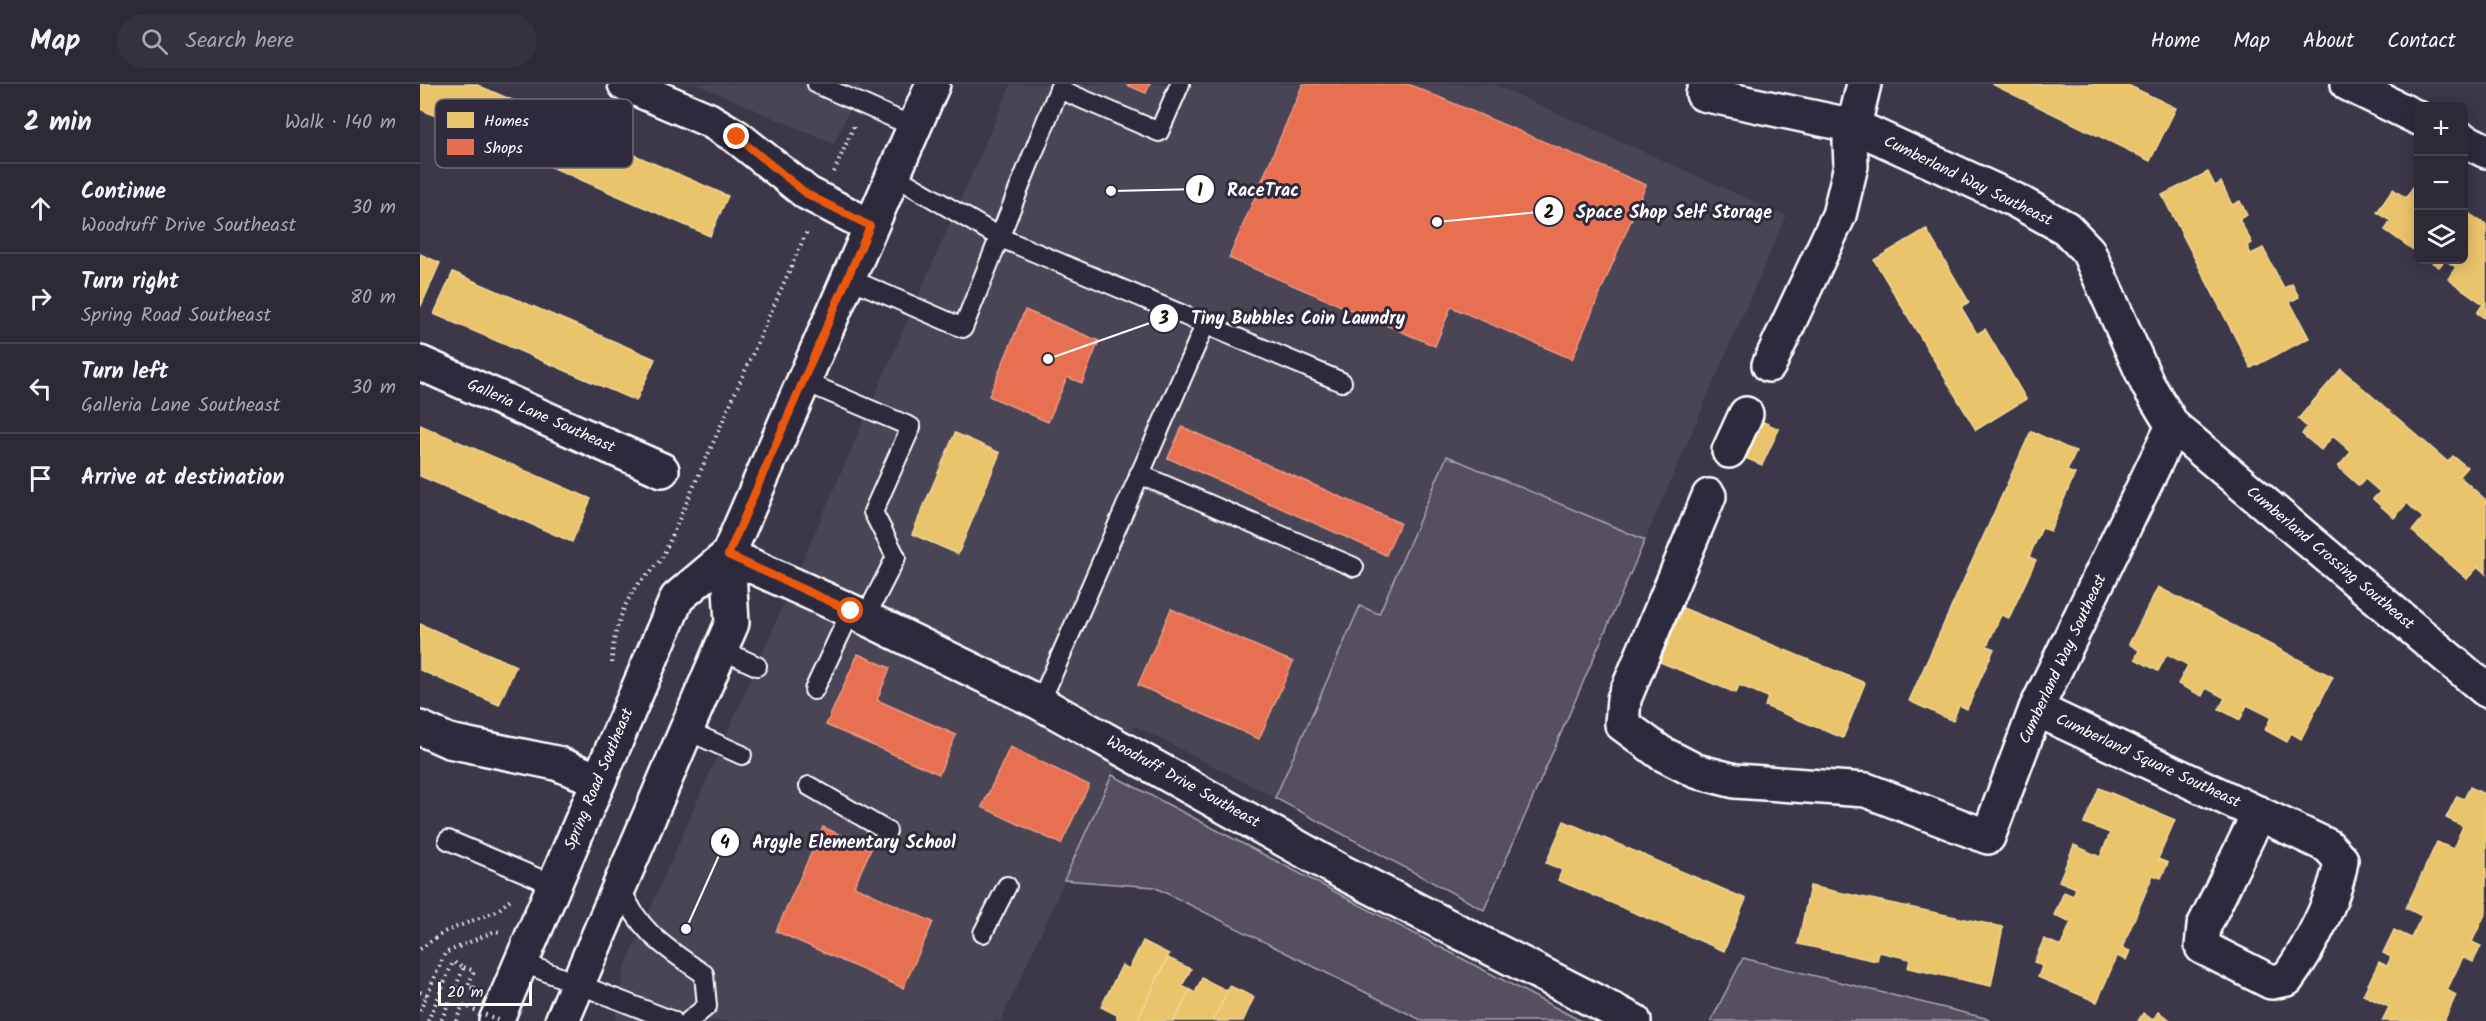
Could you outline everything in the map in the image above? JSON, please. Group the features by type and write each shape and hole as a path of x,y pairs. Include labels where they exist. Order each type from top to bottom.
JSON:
{"street":[{"path":"625,84 709,120 737,137 807,194 870,226"},
{"name":"Spring Road Southeast","path":"498,1021 512,951 541,880 599,780 677,598 728,555 933,84"},
{"path":"1769,365 1839,215 1851,166 1850,142 1864,84"},
{"path":"2348,84 2414,116"},
{"name":"Cumberland Way Southeast","path":"1703,94 1854,126 2015,200 2066,228 2088,251 2148,385 2173,426 2036,709 1988,837 1866,790 1735,781 1696,771 1642,741 1622,724 1624,699 1709,496"},
{"path":"2468,142 2486,151"},
{"name":"Galleria Lane Southeast","path":"420,363 662,470"},
{"path":"1729,451 1746,414"},
{"name":"Cumberland Crossing Southeast","path":"2173,426 2486,690"},
{"name":"Spring Road Southeast","path":"562,1021 732,623 728,555"},
{"name":"Woodruff Drive Southeast","path":"728,555 858,614 1040,703 1342,872 1634,1021"},
{"name":"Cumberland Square Southeast","path":"2036,709 2259,813 2328,846 2341,860 2338,881 2298,964 2287,979 2271,982 2202,947 2204,926 2259,813"},
{"path":"420,728 449,741 556,763 599,780"}],"lane":[{"path":"817,84 914,127"},
{"path":"848,278 963,328 1060,86 1159,132 1180,84"},
{"path":"893,175 1001,238 1342,382"},
{"path":"1040,703 1205,324"},
{"path":"803,381 911,427 873,512 896,557 858,614 814,690"},
{"path":"1139,474 1354,567"},
{"path":"720,650 757,666"},
{"path":"686,730 742,754"},
{"path":"809,786 887,831"},
{"path":"448,840 541,880"},
{"path":"620,885 631,913 654,939 704,974 707,1006 689,1021"},
{"path":"983,933 1007,886"},
{"path":"512,951 578,985 673,1021"}],"path":[{"path":"612,667 615,634 633,591 662,558 864,105"},
{"path":"420,949 444,932 497,911 510,899 541,880"},
{"path":"420,1011 445,953 495,931 500,932 512,951"},
{"path":"428,1021 453,963 474,972 468,986 474,989 477,980"},
{"path":"441,1021 464,967"},
{"path":"420,992 427,995"},
{"path":"456,1021 463,1005 498,1021"}],"shaded area":[{"path":"696,84 861,84 834,144"},
{"path":"1011,84 1493,84 1786,216 1645,540 1447,457 1379,615 1360,607 1275,798 1135,726 1001,1021 615,1021 625,966"},
{"path":"1447,456 1645,540 1484,910 1275,798 1360,606 1379,614"},
{"path":"1112,775 1581,1021 1423,1021 1154,887 1064,880"},
{"path":"1743,958 1985,1018 1990,1021 1711,1021"}],"building: Homes":[{"path":"420,84 475,84 509,99 435,99 435,116 420,109"},
{"path":"1992,84 2126,84 2176,108 2150,161"},
{"path":"633,154 728,196 710,236 554,168 633,168"},
{"path":"2208,172 2215,186 2221,182 2232,205 2240,201 2247,215 2239,219 2252,243 2247,246 2251,254 2263,248 2284,288 2292,284 2299,297 2290,302 2309,338 2251,368 2162,195"},
{"path":"2414,185 2414,250 2385,230 2391,221 2377,212 2393,189 2406,198"},
{"path":"2468,213 2486,225 2486,319 2477,313 2483,304 2448,279 2456,267 2451,264 2468,264"},
{"path":"1926,229 1969,302 1961,307 1977,334 1985,329 2026,399 1976,430 1874,260"},
{"path":"420,254 440,263 421,306 420,305"},
{"path":"453,272 655,359 636,401 434,314"},
{"path":"2341,369 2448,462 2453,456 2467,467 2459,476 2486,500 2486,574 2478,567 2467,579 2412,531 2423,518 2407,503 2394,518 2373,499 2380,492 2365,479 2359,486 2338,467 2351,452 2333,436 2321,450 2302,434 2307,427 2298,419"},
{"path":"1757,419 1779,429 1762,465 1741,456"},
{"path":"420,425 591,499 572,542 420,476"},
{"path":"2031,431 2076,452 2067,471 2075,474 2050,531 2042,528 2029,557 2036,560 2009,618 2001,615 1987,646 1994,649 1967,709 1959,705 1953,721 1909,701"},
{"path":"955,433 1000,453 958,554 912,534"},
{"path":"2158,587 2333,677 2301,739 2291,733 2287,742 2265,730 2271,717 2247,705 2240,720 2219,709 2225,698 2206,688 2202,696 2178,684 2188,665 2167,654 2158,671 2135,659 2139,650 2129,644"},
{"path":"1683,608 1865,683 1843,738 1765,706 1768,697 1739,685 1736,693 1660,662"},
{"path":"420,624 516,666 499,705 420,670"},
{"path":"2470,787 2486,795 2486,912 2472,942 2481,946 2473,962 2463,957 2447,990 2456,995 2444,1021 2382,1021 2389,1007 2363,995 2379,962 2387,966 2391,957 2383,953 2394,930 2411,938 2422,916 2406,908 2437,842 2453,849 2463,826 2446,818 2457,796 2464,799"},
{"path":"2099,788 2175,820 2158,859 2168,863 2161,878 2153,875 2122,948 2130,951 2126,960 2117,956 2097,1002 2038,977 2042,966 2034,962 2044,939 2061,946 2071,922 2054,915 2064,892 2073,896 2076,888 2059,881 2074,845 2100,857 2110,833 2084,823"},
{"path":"1564,821 1746,899 1724,951 1558,880 1562,870 1546,863"},
{"path":"1810,886 2003,927 1991,986 1908,968 1910,959 1879,952 1877,961 1798,944"},
{"path":"1143,941 1169,954 1137,1021 1117,1021 1117,1015 1101,1007 1122,965 1129,969"},
{"path":"1168,958 1191,969 1182,986 1190,990 1174,1021 1137,1021"},
{"path":"1202,978 1228,991 1213,1021 1174,1021 1190,990 1195,993"},
{"path":"1230,986 1254,997 1243,1021 1213,1021"},
{"path":"2158,1012 2172,1021 2138,1021 2143,1013 2153,1020"}],"building: Shops":[{"path":"1125,84 1150,84 1146,93"},
{"path":"1303,84 1408,84 1646,185 1572,359 1451,307 1435,346 1229,258"},
{"path":"1025,310 1099,341 1082,383 1067,377 1048,422 989,396"},
{"path":"1182,427 1400,523 1386,555 1168,458"},
{"path":"1171,609 1293,662 1259,739 1138,685"},
{"path":"858,654 890,668 877,700 956,735 939,774 826,725"},
{"path":"1010,747 1089,785 1061,844 982,807"},
{"path":"823,827 871,849 854,886 933,922 903,988 776,931"}],"place":[{"name":"RaceTrac","path":"1111,191"},
{"name":"Space Shop Self Storage","path":"1437,222"},
{"name":"Tiny Bubbles Coin Laundry","path":"1048,359"},
{"name":"Argyle Elementary School","path":"686,929"}],"route":[{"path":"737,137 807,194 870,226 728,555 851,611"}]}
